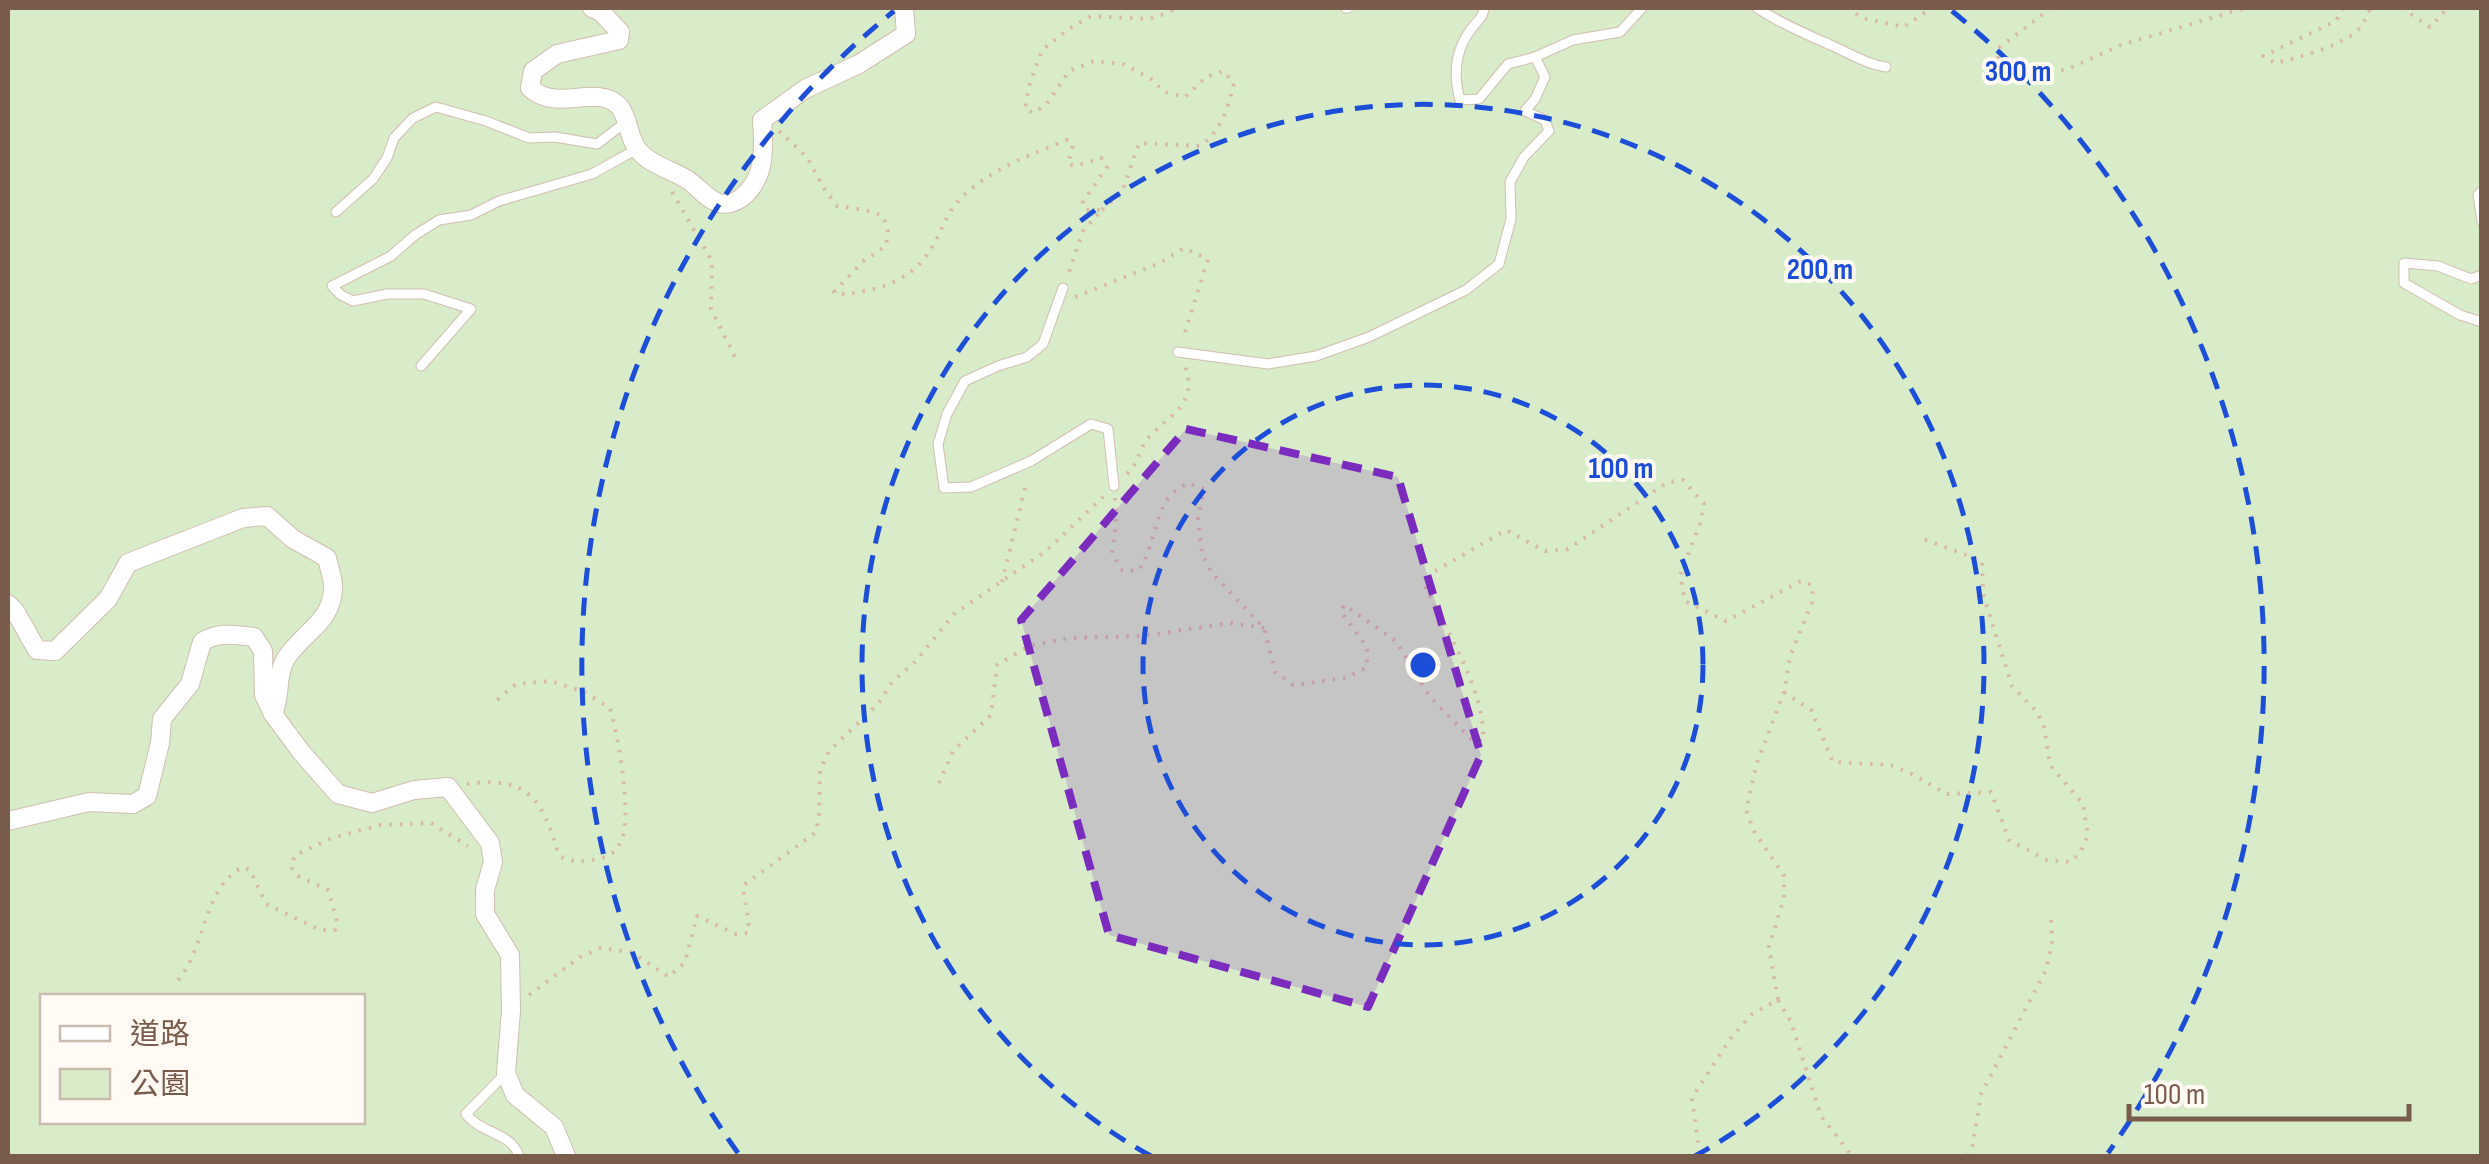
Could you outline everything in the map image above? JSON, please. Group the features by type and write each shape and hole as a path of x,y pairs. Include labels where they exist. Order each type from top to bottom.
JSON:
{"street":[{"path":"592,8 620,32 620,40 557,54 534,71 530,88 539,96 558,100 604,98 620,106 637,149 687,179 717,203 734,204 752,190 762,166 762,120 805,90 859,64 906,34 904,8"},
{"path":"8,604 37,650 54,652 108,599 128,563 242,518 267,516 327,558 334,589 327,616 284,662 273,714"},
{"path":"8,821 89,802 134,804 147,796 162,720 190,684 202,642 221,634 254,637 262,651 264,695 273,714 338,794 372,803 414,790 448,788 490,843 493,862 485,890 485,914 510,955 506,1073 515,1095 554,1127 566,1156"}],"lane":[{"path":"1484,8 1484,15 1462,44 1455,80 1460,100 1479,99 1508,64 1573,40 1620,32 1642,8"},
{"path":"1757,8 1867,64 1886,66"},
{"path":"1178,352 1268,364 1316,356 1369,337 1466,290 1499,264 1511,219 1510,182 1524,157 1549,131 1545,120 1525,112 1545,78 1535,57"},
{"path":"336,212 373,179 394,138 413,118 436,107 529,138 554,137 597,144 626,122"},
{"path":"421,366 471,309 424,294 387,294 352,301 332,286 391,256 439,220 470,215 499,200 592,174 637,149"},
{"path":"2482,191 2478,195 2482,221"},
{"path":"2482,275 2471,279 2438,266 2404,263 2404,282 2482,322"},
{"path":"1063,288 1042,344 1027,358 965,381 947,414 938,444 944,488 971,487 1031,461 1092,424 1108,430 1114,486"},
{"path":"506,1073 466,1114 474,1125 506,1139 519,1156"}],"path":[{"path":"510,1011 567,966 601,948 631,952 670,977 685,962 697,916 736,934 748,933 744,884 815,833 820,770 829,751 878,704 892,681 941,634 954,614 1046,550 1134,467 1146,441 1180,411 1188,373 1178,352 1208,259 1184,248 1074,298 1063,288 1083,231 1122,192 1139,142 1200,146 1227,113 1234,82 1223,71 1206,77 1185,96 1164,92 1123,64 1094,61 1069,70 1046,105 1033,113 1025,109 1042,50 1070,28 1091,16 1149,20 1174,8"},
{"path":"1847,8 1862,18 1904,27 1931,8"},
{"path":"2051,8 2000,47 1995,73 2030,76 2068,69 2121,45 2245,8"},
{"path":"2343,8 2336,21 2263,56 2275,63 2303,57 2333,44 2359,29 2370,8"},
{"path":"2402,8 2430,27 2448,8"},
{"path":"2472,8 2482,12"},
{"path":"762,120 807,157 837,206 884,216 888,230 886,246 862,262 834,292 841,295 874,290 899,279 924,260 952,206 974,186 1020,158 1067,140 1073,145 1068,164 1076,166 1101,158 1106,167 1083,202 1086,210 1102,210"},
{"path":"654,162 712,261 712,309 736,359"},
{"path":"1002,582 1031,461"},
{"path":"1114,486 1116,524 1112,553 1122,570 1138,571 1146,560 1170,495 1188,483 1204,488 1198,519 1202,554 1212,573 1264,628 1275,672 1293,685 1346,678 1367,667 1367,648 1341,612 1344,605 1396,641 1430,697 1471,740 1483,741 1484,722 1459,653 1425,586 1435,571 1506,530 1545,551 1568,549 1668,482 1683,480 1704,504 1702,521 1680,576 1684,602 1726,621 1801,581 1812,586 1813,600 1790,656 1784,692 1757,764 1746,810 1754,830 1784,876 1784,898 1770,947 1778,1000 1791,1022 1821,1116 1852,1156"},
{"path":"1784,692 1811,710 1833,762 1891,766 1947,794 1991,792 2009,840 2047,860 2072,862 2081,852 2088,836 2083,804 2050,765 2044,726 2037,712 2012,686 1984,594 1982,561 1921,538"},
{"path":"940,782 952,750 991,715 996,666 1029,646 1069,638 1144,636 1230,623 1264,628"},
{"path":"448,788 492,780 515,785 541,806 559,856 575,863 606,858 623,838 622,772 610,708 584,692 551,681 516,684 495,702"},
{"path":"178,980 196,950 214,896 230,874 242,867 250,870 266,904 320,930 335,930 337,921 328,890 298,876 290,867 295,854 332,838 381,825 431,822 493,862"},
{"path":"1968,1156 1981,1094 2046,970 2052,943 2051,920"},
{"path":"1700,1156 1692,1098 1752,1014 1778,1000"}],"highlighted area":[{"path":"1186,429 1398,477 1481,755 1368,1007 1109,935 1021,620"}],"green space":[{"path":"8,8 2481,8 2481,1156 8,1156"}]}
